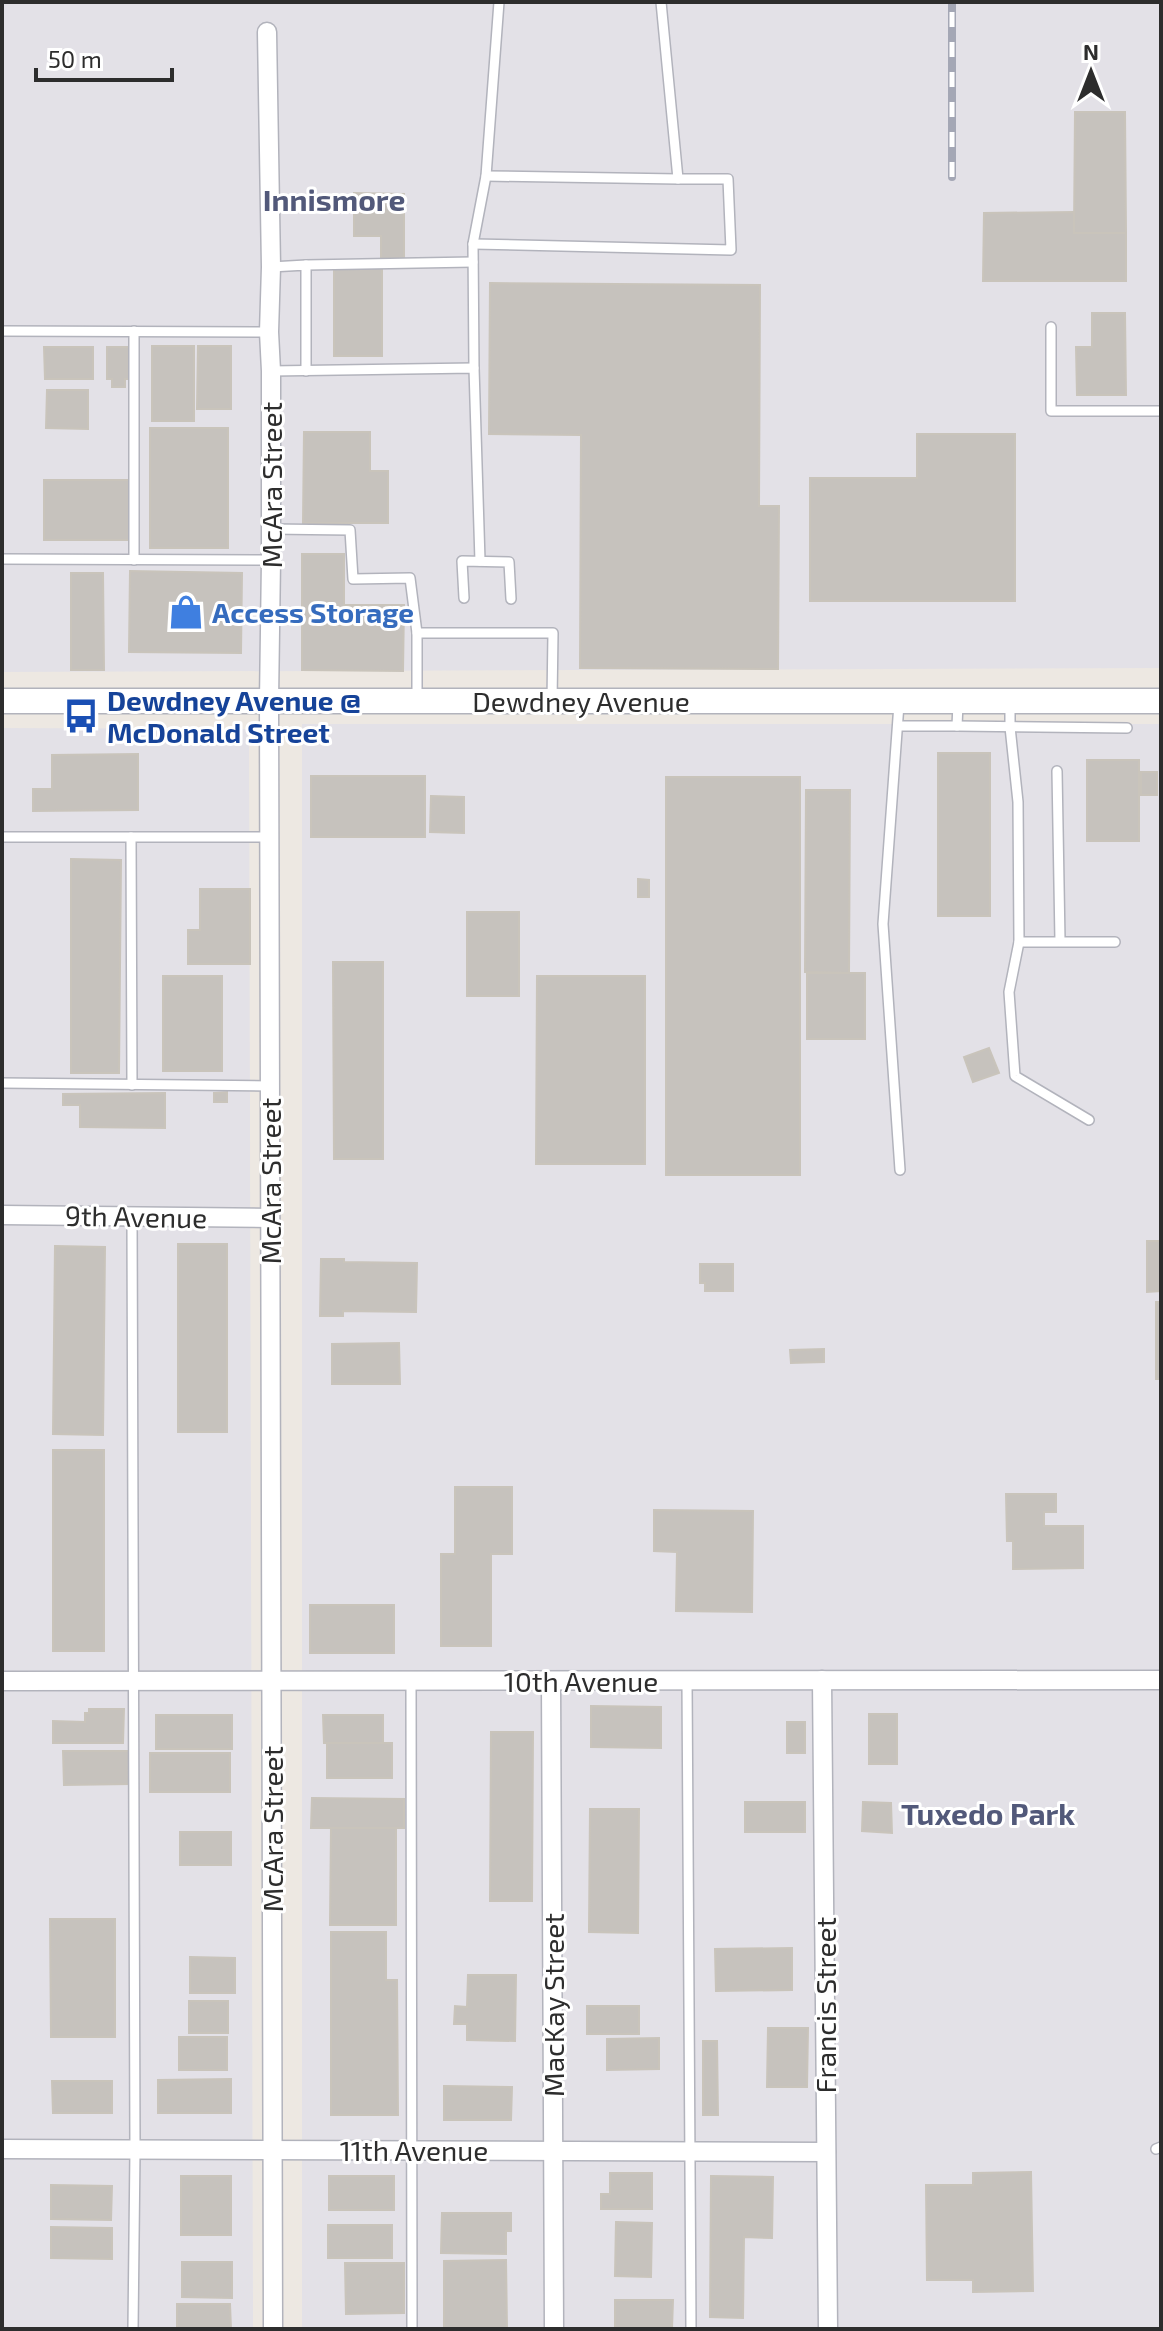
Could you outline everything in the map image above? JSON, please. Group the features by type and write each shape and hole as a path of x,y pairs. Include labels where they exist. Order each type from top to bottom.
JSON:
{"street":[{"name":"McAra Street","path":"267,32 271,267 269,837 273,2329"},
{"name":"Dewdney Avenue","path":"2,701 1161,701"},
{"name":"9th Avenue","path":"2,1215 270,1218"},
{"name":"Francis Street","path":"822,1680 828,2329"},
{"name":"10th Avenue","path":"2,1681 1161,1680"},
{"name":"MacKay Street","path":"551,1681 554,2329"},
{"name":"11th Avenue","path":"2,2149 826,2152"}],"lane":[{"path":"480,561 473,244 486,176 499,2"},
{"path":"661,2 678,179"},
{"path":"473,244 731,250 728,179 486,176"},
{"path":"271,267 473,262"},
{"path":"306,265 306,371"},
{"path":"1051,327 1051,411 1161,411"},
{"path":"2,331 269,332"},
{"path":"134,331 134,560"},
{"path":"271,371 474,368"},
{"path":"270,529 350,530 353,579 410,578 417,633 417,701"},
{"path":"2,559 271,560"},
{"path":"464,598 462,561 480,561 509,562 511,599"},
{"path":"417,633 553,633 552,701"},
{"path":"900,701 883,924 900,1170"},
{"path":"957,726 958,701"},
{"path":"1010,701 1018,802 1019,942 1009,992 1015,1076 1089,1120"},
{"path":"898,726 1127,728"},
{"path":"1057,771 1060,941"},
{"path":"2,837 269,837"},
{"path":"131,837 132,1085"},
{"path":"1019,942 1115,942"},
{"path":"2,1083 270,1086"},
{"path":"132,1216 133,2329"},
{"path":"411,1681 412,2329"},
{"path":"687,1681 691,2329"}],"shaded area":[{"path":"2,2 1161,2 1161,668 2,672"},
{"path":"302,724 1161,724 1161,2329 302,2329"},
{"path":"2,728 249,729 253,2329 2,2329"}],"building":[{"path":"1075,112 1125,112 1126,233 1074,233"},
{"path":"354,193 404,194 404,258 381,258 381,236 354,236"},
{"path":"1074,212 1074,233 1126,233 1126,281 983,281 984,213"},
{"path":"334,268 382,268 382,356 334,356"},
{"path":"490,283 760,285 759,506 779,506 778,669 580,668 581,435 489,434"},
{"path":"1092,313 1125,313 1126,395 1077,395 1076,347 1092,347"},
{"path":"152,346 194,346 194,421 152,421"},
{"path":"198,346 231,346 231,409 197,409"},
{"path":"44,347 93,347 93,379 45,379"},
{"path":"107,347 129,347 129,379 125,379 125,387 112,387 112,379 107,379"},
{"path":"47,390 88,390 88,429 46,428"},
{"path":"150,428 228,428 228,548 150,548"},
{"path":"304,432 370,432 370,471 388,471 388,523 303,523"},
{"path":"917,434 1015,434 1015,601 810,601 810,478 917,478"},
{"path":"44,480 130,480 130,540 44,540"},
{"path":"302,554 344,554 344,605 404,605 403,671 302,670"},
{"name":"Access Storage","path":"130,571 242,573 241,653 129,652"},
{"path":"71,573 103,573 104,670 71,670"},
{"path":"938,753 990,753 990,916 938,916"},
{"path":"138,754 138,810 33,811 33,789 52,789 52,755"},
{"path":"1087,760 1139,760 1139,841 1087,841"},
{"path":"1141,772 1157,772 1157,795 1141,795"},
{"path":"311,776 425,776 425,837 311,837"},
{"path":"666,777 800,777 800,1175 666,1175"},
{"path":"806,790 850,790 849,973 805,972"},
{"path":"431,796 464,797 464,833 430,832"},
{"path":"71,859 121,860 119,1073 71,1073"},
{"path":"638,879 649,880 649,897 638,897"},
{"path":"200,889 250,889 250,964 188,964 188,930 200,930"},
{"path":"467,912 519,912 519,996 467,996"},
{"path":"333,962 383,962 383,1159 334,1159"},
{"path":"807,973 865,973 865,1039 807,1039"},
{"path":"163,976 222,976 222,1071 163,1071"},
{"path":"537,976 645,976 645,1164 536,1164"},
{"path":"989,1048 999,1073 973,1082 964,1057"},
{"path":"227,1092 227,1102 214,1102 214,1093"},
{"path":"165,1093 165,1128 80,1127 80,1105 63,1105 63,1094"},
{"path":"1147,1241 1161,1241 1161,1291 1147,1292"},
{"path":"178,1244 227,1244 227,1432 178,1432"},
{"path":"55,1246 105,1247 103,1435 53,1434"},
{"path":"321,1259 417,1263 416,1312 343,1311 343,1316 320,1316"},
{"path":"700,1264 733,1264 733,1291 705,1291 705,1283 700,1283"},
{"path":"1156,1302 1161,1302 1161,1379 1156,1379"},
{"path":"399,1343 400,1384 332,1384 332,1344"},
{"path":"824,1349 824,1362 791,1363 790,1350"},
{"path":"53,1450 104,1450 104,1651 53,1651"},
{"path":"455,1487 512,1487 512,1554 491,1554 491,1646 441,1646 441,1554 455,1554"},
{"path":"1006,1494 1056,1494 1056,1512 1044,1512 1044,1526 1083,1526 1083,1568 1013,1569 1013,1541 1007,1541"},
{"path":"654,1510 753,1511 752,1612 676,1611 677,1552 654,1551"},
{"path":"310,1605 394,1605 394,1653 310,1653"},
{"path":"591,1706 661,1707 661,1748 591,1747"},
{"path":"89,1709 124,1709 123,1743 53,1743 53,1721 85,1722 85,1713 89,1713"},
{"path":"869,1714 897,1714 897,1764 869,1764"},
{"path":"156,1715 232,1715 232,1749 156,1749"},
{"path":"323,1715 383,1715 383,1743 324,1743"},
{"path":"787,1722 805,1722 805,1753 787,1753"},
{"path":"491,1732 533,1732 532,1901 490,1901"},
{"path":"327,1743 392,1743 392,1778 327,1778"},
{"path":"63,1751 129,1751 129,1784 64,1785"},
{"path":"150,1753 230,1753 230,1792 150,1792"},
{"path":"312,1798 404,1799 404,1828 311,1828"},
{"path":"745,1802 805,1802 805,1832 745,1832"},
{"path":"863,1802 891,1803 892,1833 862,1831"},
{"path":"590,1809 639,1809 638,1933 589,1932"},
{"path":"331,1828 396,1828 396,1925 330,1925"},
{"path":"180,1832 231,1832 231,1865 180,1865"},
{"path":"50,1919 115,1919 115,2037 51,2037"},
{"path":"331,1932 386,1932 386,1980 397,1980 398,2115 331,2115"},
{"path":"792,1948 792,1990 716,1991 715,1949"},
{"path":"190,1957 235,1958 235,1993 190,1993"},
{"path":"468,1975 516,1975 515,2041 467,2040 467,2024 454,2024 455,2006 467,2007"},
{"path":"189,2001 228,2001 228,2033 189,2033"},
{"path":"587,2006 639,2006 639,2034 587,2034"},
{"path":"768,2028 808,2028 807,2087 767,2087"},
{"path":"179,2037 227,2037 227,2070 179,2070"},
{"path":"659,2038 659,2069 607,2070 607,2039"},
{"path":"703,2041 717,2041 718,2115 703,2115"},
{"path":"231,2079 231,2113 158,2113 158,2080"},
{"path":"52,2081 112,2081 112,2113 53,2113"},
{"path":"444,2086 512,2087 511,2120 444,2120"},
{"path":"1031,2172 1033,2291 973,2292 973,2280 927,2280 926,2185 973,2185 973,2173"},
{"path":"610,2173 652,2173 652,2209 601,2209 601,2194 610,2194"},
{"path":"181,2176 231,2176 231,2235 181,2235"},
{"path":"329,2176 394,2176 394,2210 329,2210"},
{"path":"711,2176 773,2177 772,2238 744,2237 743,2318 710,2317"},
{"path":"51,2185 112,2186 111,2220 51,2219"},
{"path":"442,2213 511,2213 511,2231 506,2231 506,2254 441,2253"},
{"path":"616,2222 652,2223 651,2277 615,2276"},
{"path":"328,2225 392,2225 392,2258 328,2258"},
{"path":"51,2227 112,2228 112,2259 51,2258"},
{"path":"506,2260 507,2329 444,2329 444,2261"},
{"path":"182,2262 232,2262 232,2298 182,2297"},
{"path":"345,2263 404,2263 404,2313 346,2314"},
{"path":"615,2300 673,2300 672,2329 615,2329"},
{"path":"177,2304 230,2304 231,2329 177,2329"}],"railway":[{"path":"952,2 952,177"}],"place":[{"name":"Access Storage","path":"186,612"},
{"name":"Dewdney Avenue @ McDonald Street","path":"81,716"}],"district":[{"name":"Innismore","path":"334,199"},
{"name":"Tuxedo Park","path":"988,1813"}]}
